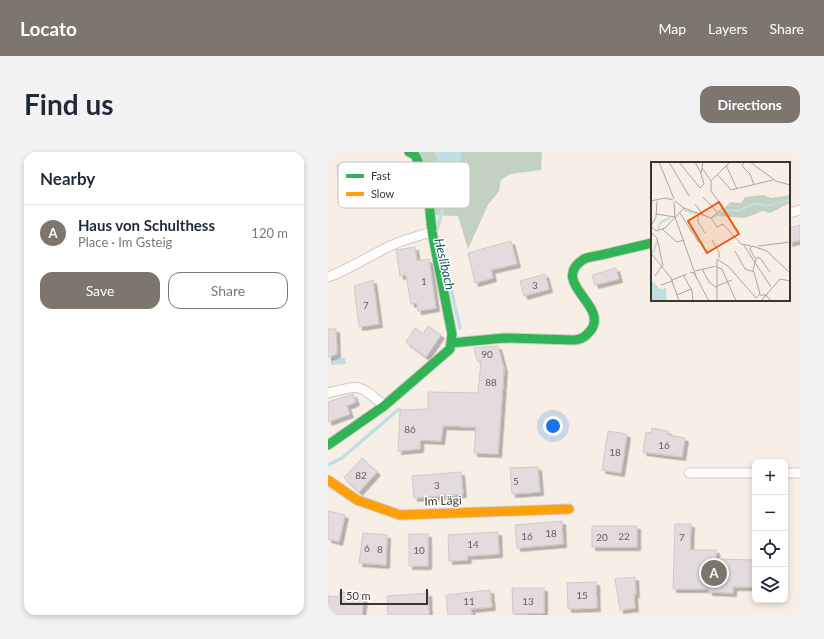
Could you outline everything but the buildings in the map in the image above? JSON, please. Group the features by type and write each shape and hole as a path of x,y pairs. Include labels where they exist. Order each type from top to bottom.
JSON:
{"street":[{"path":"409,152 415,155 419,162"},
{"path":"328,445 384,406 439,360 450,348 452,334 432,232 430,208"},
{"path":"790,213 800,210"},
{"path":"328,277 343,271 390,246 407,239 432,232"},
{"path":"451,343 516,336 576,341 586,336 593,327 596,318 594,310 573,284 572,272 575,265 584,259 651,243"},
{"path":"328,394 355,387 365,389 384,406"},
{"path":"689,473 752,473"},
{"path":"788,473 800,473"},
{"name":"Im Lägi","path":"328,480 356,500 400,515 569,509"}],"green space":[{"path":"415,152 542,152 541,170 510,174 501,180 499,191 488,205 468,249 458,216 431,215 429,208 470,208 470,162 418,162"}],"water":[{"path":"434,152 462,152 460,162 438,162"},
{"path":"345,358 346,364 331,365 331,359"}],"waterway":[{"name":"Heslibach","path":"437,229 443,208"},
{"name":"Heslibach","path":"441,245 460,328"},
{"name":"Heslibach","path":"328,465 342,458 399,409"}],"traffic: fast":[{"path":"409,152 415,155 418,162"},
{"path":"328,445 384,406 450,349 452,334 432,232 430,208"},
{"path":"451,343 504,338 573,340 581,338 591,330 594,321 592,312 575,285 572,276 575,268 586,258 651,243"}],"traffic: slow":[{"path":"328,480 357,500 400,515 569,509"}],"place":[{"name":"Haus von Schulthess","path":"714,573"}]}
